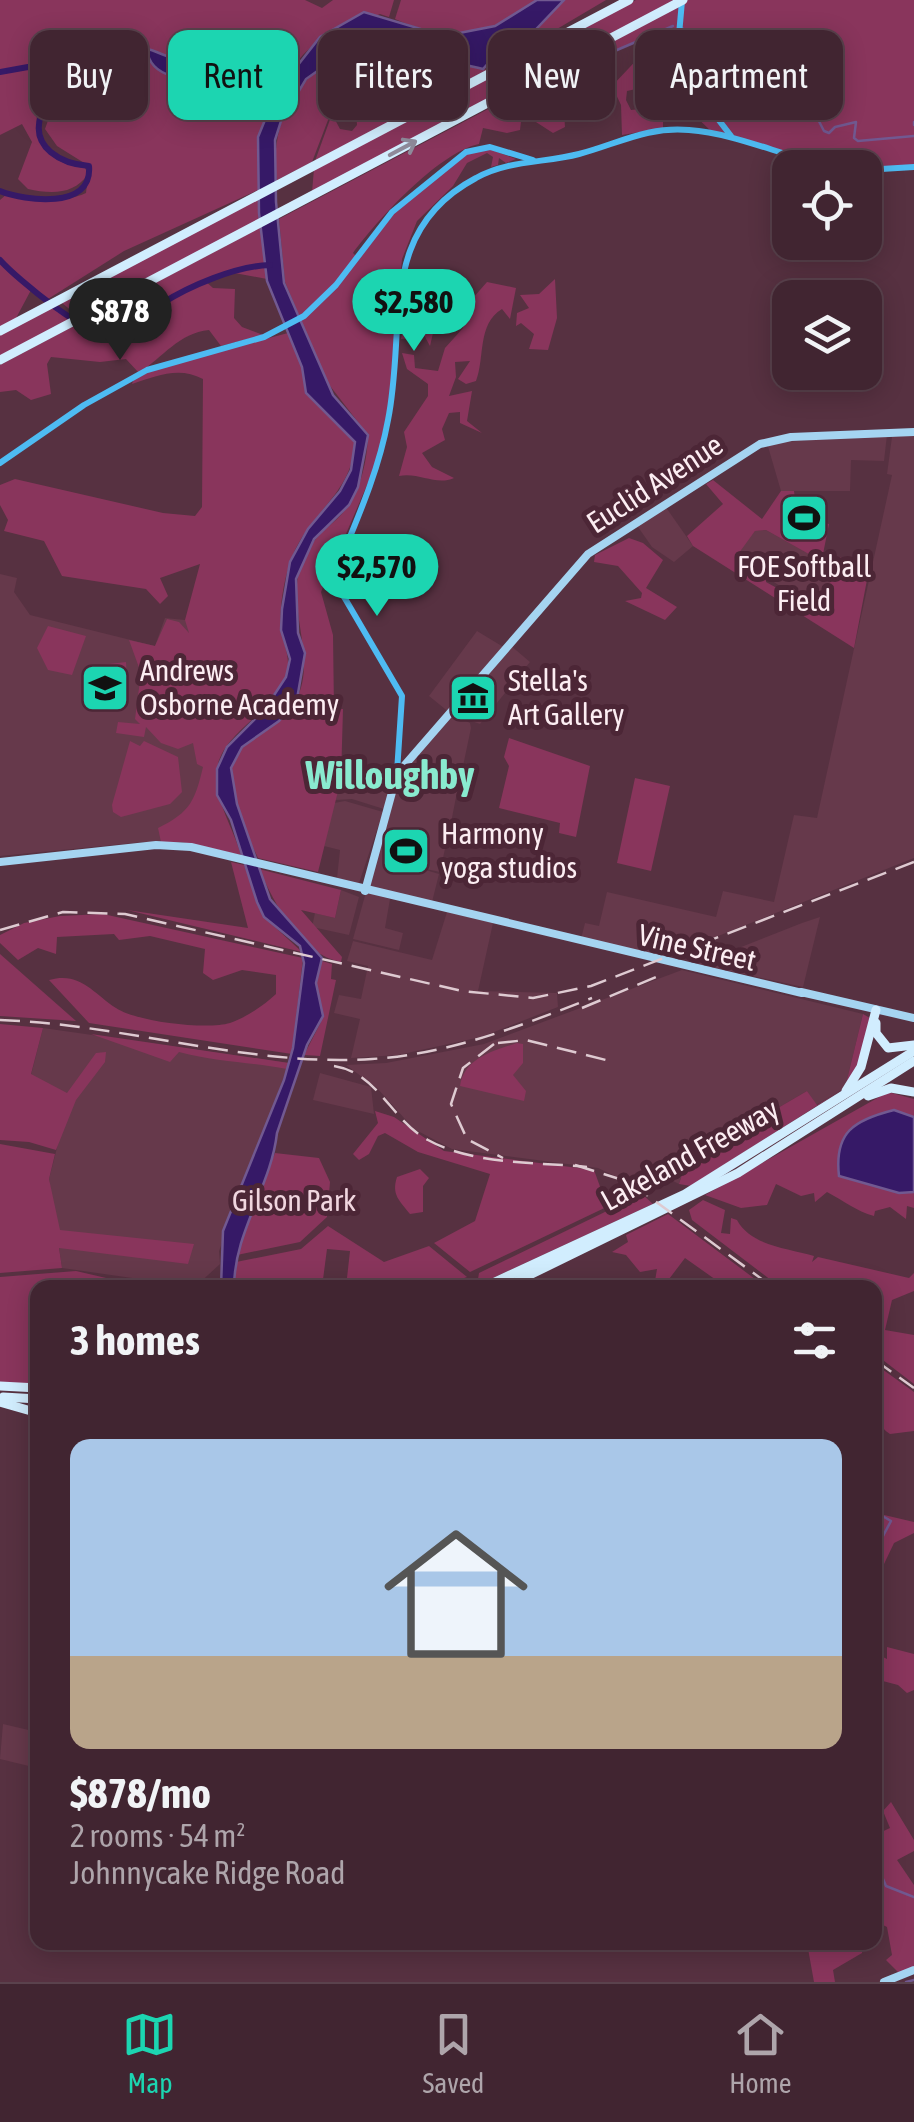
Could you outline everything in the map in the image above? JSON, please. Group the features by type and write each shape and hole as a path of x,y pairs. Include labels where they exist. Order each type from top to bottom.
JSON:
{"highway":[{"path":"0,331 629,0"},
{"path":"0,360 679,2"},
{"path":"876,1010 876,1033 881,1043 896,1050 914,1048"},
{"path":"840,1098 860,1068 876,1010"},
{"name":"Lakeland Freeway","path":"507,1280 685,1194 914,1048"},
{"name":"Lakeland Freeway","path":"508,1280 674,1208 914,1061"},
{"path":"851,1103 890,1088 914,1092"},
{"path":"0,1388 30,1390"},
{"path":"0,1400 30,1399"},
{"path":"0,1400 30,1411"}],"main road":[{"path":"679,2 678,46 685,76 732,137"},
{"path":"365,890 400,768 402,696 333,582 379,464 391,404 405,258 423,222 476,178 534,161 579,154 626,136 686,129 779,150"},
{"path":"0,463 68,415 147,370 276,332 304,316 336,286 392,212 456,158 480,147 534,161"},
{"path":"882,169 914,166"},
{"name":"Euclid Avenue","path":"400,768 588,554 760,444 791,438 914,432"},
{"name":"Vine Street","path":"0,862 164,845 224,855 914,1018"},
{"path":"884,1982 914,1970"}],"shaded area":[{"path":"537,0 564,0 535,30 488,30 488,63 483,69 468,65 468,31 495,26"},
{"path":"364,12 424,30 332,30"},
{"path":"318,40 318,71 306,79 298,92 298,65"},
{"path":"148,49 168,56 168,74 157,69 150,61"},
{"path":"265,120 282,120 275,140 284,283 333,395 368,435 358,487 349,505 314,539 296,579 298,633 305,653 297,699 279,721 242,747 231,768 237,804 270,899 322,958 316,983 323,1016 307,1045 277,1133 268,1172 240,1247 235,1280 221,1280 223,1231 284,1080 293,1048 304,963 300,946 264,917 257,902 231,820 217,795 217,769 227,747 265,709 286,677 290,659 281,630 290,562 308,529 340,491 351,470 355,442 306,393 302,367 267,281 259,213 258,137"},
{"path":"887,435 884,461 851,460 850,491 781,491 767,443"},
{"path":"914,435 914,858 663,958 581,939 585,923 599,926 607,892 716,917 723,891 774,902 794,815 817,818 892,475 887,474 892,437"},
{"path":"665,506 693,546 674,562 652,547 636,524"},
{"path":"766,530 840,571 811,607 735,556 755,531"},
{"name":"Andrews Osborne Academy","path":"0,574 17,578 14,592 30,615 155,646 165,618 185,620 193,614 216,716 203,845 144,842 0,856"},
{"path":"477,631 505,648 510,645 530,662 480,724 452,714 470,723 471,728 458,790 431,784 457,792 450,828 443,827 449,830 440,872 412,866 439,874 431,906 366,890 387,810 352,799 335,800 343,761 396,774 450,713 429,696"},
{"path":"345,801 383,812 359,883 337,878 340,850 324,846 334,803"},
{"path":"341,890 359,897 349,935 312,927 315,913 335,918"},
{"path":"366,892 390,899 385,928 403,933 399,950 353,939"},
{"path":"447,912 493,923 478,991 557,993 558,1007 481,1037 398,1055 351,1058 360,1019 334,1013 339,995 361,999 368,966 347,961 353,941 432,960"},
{"path":"820,917 803,987 698,964 802,923"},
{"path":"682,970 863,1014 845,1088 816,1105 807,1091 754,1122 692,1144 679,1184 665,1177 644,1190 598,1168 452,1149 414,1129 377,1088 346,1065 386,1063 484,1044"},
{"path":"43,1028 289,1063 219,1251 220,1264 203,1280 146,1280 62,1268 49,1179 60,1136 31,1075"},
{"path":"320,1073 371,1087 374,1114 313,1100"},
{"path":"894,1110 914,1117 914,1192 899,1193 839,1176 840,1149 850,1130 868,1118"},
{"path":"3,1724 30,1730 30,1766 0,1759"}],"green space":[{"path":"0,0 305,0 322,8 333,0 394,0 389,17 380,14 341,30 318,30 318,41 298,61 298,30 168,30 168,120 267,120 258,190 124,251 48,299 31,290 15,320 0,327 0,200 7,194 57,199 86,193 89,166 57,146 45,129 48,120 148,120 148,30 30,30 30,120 37,120 42,141 53,156 85,168 88,174 76,186 53,192 28,189 18,179 32,142 22,124 0,135"},
{"path":"401,0 537,0 504,22 469,32 428,30 395,19"},
{"path":"564,0 606,0 555,30 535,30"},
{"path":"636,0 677,0 615,33 579,30"},
{"path":"683,0 914,0 914,167 882,167 882,150 777,150 713,133 699,120 843,120 843,30 635,30 635,41 615,51 615,38"},
{"path":"635,62 635,89 627,91 626,100 631,110 635,110 635,120 663,120 663,128 622,135 615,83"},
{"path":"468,64 487,70 468,80"},
{"path":"318,70 318,120 328,120 312,162 277,180 280,127 283,120 298,120 298,91"},
{"path":"488,78 488,99 468,110 468,88"},
{"path":"488,109 488,120 521,120 520,130 507,133 483,128 479,144 445,160 427,174 353,253 359,259 395,212 471,151 492,150 516,159 506,163 499,158 498,165 491,167 493,157 487,153 467,163 453,186 417,221 402,259 389,404 376,464 321,592 333,635 334,710 343,709 341,779 318,872 258,858 239,816 231,771 240,750 296,700 304,666 298,577 310,547 345,511 356,491 364,469 368,435 327,382 285,282 279,219"},
{"path":"330,120 335,120 340,129 352,131 357,120 392,120 315,161"},
{"path":"407,120 449,120 312,192 314,169"},
{"path":"533,120 564,120 565,127 553,133"},
{"path":"264,195 264,218 78,316 62,303"},
{"path":"261,227 267,279 229,272 204,280 213,288 235,289 234,318 242,327 263,335 221,346 209,330 198,332 139,373 126,359 100,362 51,357 47,364 51,394 31,400 16,390 0,392 0,365"},
{"path":"555,279 557,318 548,350 529,349 534,334 521,323 516,326 517,313 529,308 520,295 539,294"},
{"path":"487,282 516,288 510,319 502,309 489,323 476,381 466,384 458,379 470,361 455,362 456,377 449,396 472,391 467,421 482,433 460,423 460,412 449,413 442,429 445,440 422,453 432,467 454,478 441,481 399,476 407,447 404,432 428,396 428,384 407,369 402,353 414,355 415,368 438,371 445,348 463,328 466,306"},
{"path":"425,283 443,287 437,307 443,308 455,296 460,302 456,318 433,333 430,346 424,335 429,329 426,324 412,338 401,339 404,322 428,315 404,314 407,305 423,302 416,291"},
{"path":"55,306 72,319 0,356 0,335"},
{"path":"288,333 302,367 355,442 353,458 341,486 305,533 290,564 281,617 288,659 285,679 270,702 228,744 217,769 221,802 241,855 182,842 161,842 158,828 190,804 203,767 197,764 193,743 178,749 161,743 146,727 144,737 116,733 118,722 140,724 135,719 141,673 129,640 155,646 167,619 179,622 189,633 185,620 200,564 160,578 168,596 160,604 146,589 62,576 44,541 4,531 8,520 0,505 0,485 15,479 163,513 195,516 202,507 203,379 176,373 132,384 134,379 162,366"},
{"path":"713,480 762,519 781,491 794,491 795,499 821,498 820,522 829,524 823,554 870,564 854,648 693,546 687,536 723,504 706,484","holes":["766,530 839,571 811,607 766,582 766,575 736,557 755,531"]},
{"path":"629,538 643,543 663,560 646,588 677,607 665,620 625,601 641,598 642,593 618,566 594,562 595,555"},
{"path":"48,626 86,636 72,675 48,670 37,648"},
{"path":"126,662 128,698 109,699 95,691 92,666"},
{"path":"509,738 590,766 576,837 559,833 560,823 499,808 509,766 504,757"},
{"path":"130,741 140,746 144,741 178,757 182,792 170,804 121,817 113,812 112,805"},
{"path":"635,778 670,786 651,871 617,863"},
{"path":"231,862 244,865 264,917 302,952 127,910 248,928"},
{"path":"259,869 341,890 335,918 301,910 342,957 341,962 326,957 301,938 281,912"},
{"path":"103,914 303,958 292,1054 89,1023 49,980 78,981 116,1008 139,1017 205,1026 230,1023 260,1007 276,994 276,975 242,970 213,980 203,973 205,949 150,936 119,940 114,934 57,937 56,954 38,948 18,960 0,943 0,935 24,923"},
{"path":"0,954 76,1021 0,1016"},
{"path":"322,961 332,964 331,979 336,980 320,1056 304,1055 321,1022 316,983"},
{"path":"863,1014 870,1018 858,1068 845,1088"},
{"path":"0,1024 43,1028 31,1074 67,1093 96,1053 106,1052 105,1062 76,1100 56,1150 29,1142 0,1140"},
{"path":"91,1034 289,1063 287,1069 179,1052 170,1062"},
{"path":"523,1044 523,1063 513,1075 526,1091 524,1101 460,1086 473,1062"},
{"path":"845,1088 691,1186 679,1184 692,1144 754,1122 807,1091 817,1105"},
{"path":"888,1092 914,1099 914,1208 907,1206 906,1219 890,1207 875,1211 874,1216 827,1192 815,1202 814,1193 801,1196 776,1184 767,1205 741,1208 705,1195"},
{"path":"375,1111 394,1117 444,1151 594,1170 602,1192 631,1186 638,1192 470,1272 434,1243 475,1221 490,1174 418,1152 385,1133 378,1136 369,1154 359,1160 353,1154 378,1123"},
{"path":"0,1144 55,1154 49,1179 60,1230 194,1244 188,1264 59,1248 62,1268 0,1273"},
{"name":"Gilson Park","path":"275,1153 319,1158 330,1182 327,1217 300,1242 237,1255 243,1227"},
{"path":"420,1169 429,1178 423,1186 423,1212 410,1214 398,1197 395,1183 397,1177"},
{"path":"642,1194 653,1204 488,1280 479,1280 479,1273"},
{"path":"703,1200 725,1210 721,1233 730,1234 731,1218 760,1241 814,1256 812,1262 818,1257 909,1278 914,1273 914,1291 892,1300 885,1330 914,1335 914,1384 882,1359 882,1280 771,1280 692,1220 689,1210"},
{"path":"668,1214 755,1279 716,1280 685,1258 668,1280 655,1280 657,1269 640,1272 626,1255 612,1252 628,1242 626,1235"},
{"path":"328,1226 384,1262 429,1246 467,1277 347,1280 350,1251 327,1249 323,1280 235,1280 236,1262 301,1249"},
{"path":"76,1271 115,1280 30,1280 30,1386 0,1384 0,1277"},
{"path":"882,1369 914,1392 914,1431 890,1434 883,1428"},
{"path":"882,1514 914,1522 914,1533 894,1543 882,1568"},
{"path":"887,1647 914,1654 914,1690 907,1693 898,1685 882,1681 882,1656 887,1659"},
{"path":"891,1802 914,1840 914,1851 897,1860 914,1885 914,1967 899,1973 886,1960 892,1955 887,1927 882,1924 882,1832 890,1828 883,1811"},
{"path":"808,1950 862,1950 833,1970 835,1982 814,1982"}],"waterway":[{"path":"615,51 673,26"},
{"path":"682,28 724,56 728,63 724,76 743,98 769,95 767,84 756,75 758,67 794,73 824,131 829,133 835,127 856,122 854,138 858,141 914,136"},
{"path":"0,72 28,67 53,76 56,85 41,115 40,137 59,158 89,166 87,180 69,196 25,198 0,191"},
{"path":"0,260 73,319 104,335 121,333 161,304 199,284 228,273 270,265"},
{"path":"882,1516 891,1521 882,1538"},
{"path":"882,1877 886,1886 914,1897"},
{"path":"906,1982 914,1980"}],"railway":[{"path":"0,930 63,912 125,914 462,991 533,998 591,986 914,862"},
{"path":"582,1008 656,977"},
{"path":"0,1020 93,1029 279,1057 372,1059 457,1045 592,998"},
{"path":"498,1043 526,1040 610,1061"},
{"path":"494,1044 463,1068 451,1104 467,1139 503,1158"},
{"path":"334,1066 362,1078 415,1131 446,1148 506,1161 587,1167"},
{"path":"575,1165 629,1182 763,1280"},
{"path":"882,1365 914,1388"}],"place":[{"name":"FOE Softball Field","path":"804,518"},
{"name":"Andrews Osborne Academy","path":"105,688"},
{"name":"Stella's Art Gallery","path":"473,698"},
{"name":"Harmony yoga studios","path":"406,851"}],"district":[{"name":"Willoughby","path":"390,775"}]}
